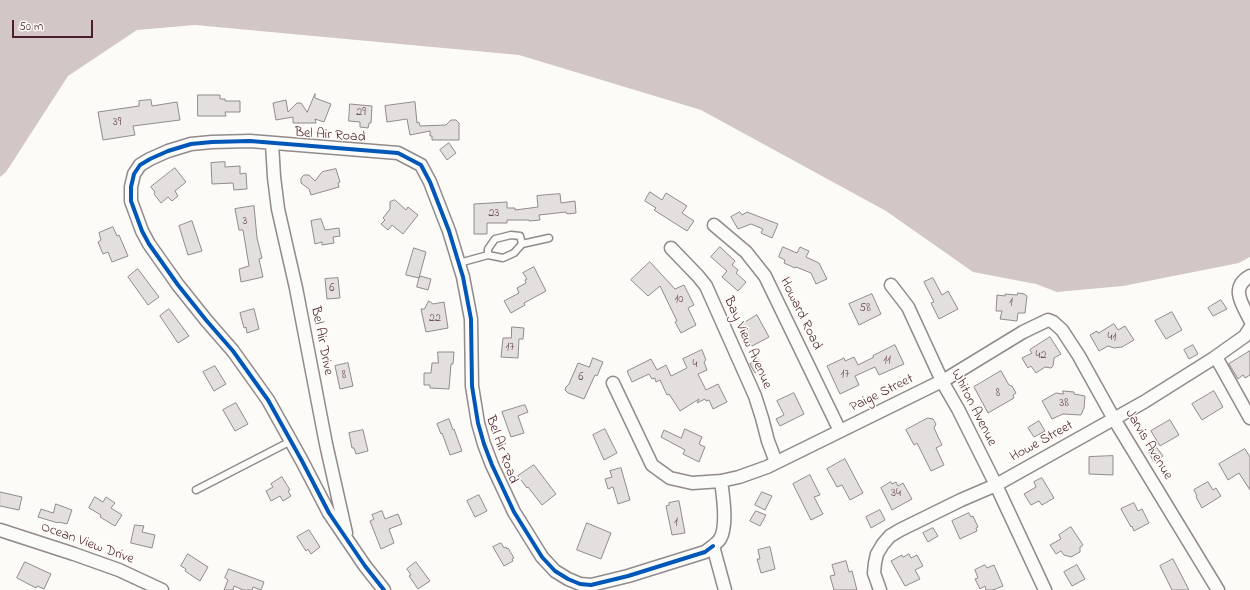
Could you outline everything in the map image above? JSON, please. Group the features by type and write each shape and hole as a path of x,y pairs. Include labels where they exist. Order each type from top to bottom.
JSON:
{"street":[{"name":"Bel Air Road","path":"384,590 349,544 329,513 268,400 233,351 178,285 149,244 140,226 131,201 131,187 134,174 140,165 150,159 190,144 250,141 398,153 421,165 430,182 459,263 468,297 471,319 472,386 478,423 489,458 502,487 514,512 542,557 555,571 568,579 580,584 591,584 628,576 705,552 713,546"},
{"name":"Bel Air Drive","path":"272,143 278,209 296,288 326,444 342,519 349,544"},
{"name":"Howard Road","path":"714,225 746,252 765,276 840,431"},
{"name":"Bay View Avenue","path":"671,248 706,286 755,396 768,441 776,462"},
{"path":"1250,276 1243,280 1240,285 1239,295 1250,320"},
{"name":"Whiton Avenue","path":"891,285 908,307 942,381 958,409 996,485 1045,590"},
{"name":"Paige Street","path":"613,383 652,465 670,478 692,483 721,481 739,477 776,462 942,381 1023,332 1048,320"},
{"name":"Jarvis Avenue","path":"1048,320 1053,322 1062,330 1079,356 1114,419 1218,590"},
{"name":"Howe Street","path":"880,590 874,573 875,563 877,554 890,536 961,500 996,485 1114,419 1179,381 1216,357 1245,336 1250,328"},
{"path":"1216,357 1250,418"},
{"path":"721,481 724,501 724,527 720,539 713,546 725,590"},
{"name":"Ocean View Drive","path":"0,530 119,570 162,590"}],"lane":[{"path":"488,255 488,249 495,239 511,235 520,236 522,244"},
{"path":"459,263 488,255 503,258 514,253 522,244 549,238"},
{"path":"196,490 291,441"}],"shaded area":[{"path":"0,0 1250,0 1250,257 1239,263 1123,286 1057,292 1036,284 973,272 886,211 701,110 519,55 195,25 137,30 68,76 6,172 0,177"}],"building":[{"path":"315,94 315,98 331,104 324,122 315,119 316,123 293,123 293,117 276,120 273,103 286,100 288,112 297,103 301,103 307,112"},
{"path":"198,95 220,95 220,99 225,99 225,101 240,101 240,112 225,112 226,116 198,116"},
{"path":"151,100 152,106 177,102 180,120 133,126 135,135 103,140 98,112 139,106 139,101"},
{"path":"415,102 417,123 419,122 420,126 446,125 451,120 456,120 459,123 459,140 432,140 430,131 410,135 407,119 387,122 385,106"},
{"path":"350,104 372,106 371,123 369,123 368,128 360,127 360,122 349,121"},
{"path":"449,143 456,153 447,160 440,150"},
{"path":"225,162 225,167 240,166 240,174 246,173 247,189 234,190 233,183 212,184 211,163"},
{"path":"175,168 186,182 175,191 178,196 172,201 168,197 161,203 151,187"},
{"path":"336,169 340,182 338,183 339,187 311,195 309,189 301,183 301,178 304,175 309,175 315,181 322,172"},
{"path":"650,192 662,200 666,193 687,206 682,213 694,221 687,231 654,210 656,208 645,201"},
{"path":"560,194 561,203 575,201 576,213 567,214 566,212 539,215 540,220 507,220 507,223 487,223 487,234 474,234 474,204 507,202 507,208 515,208 515,210 538,207 537,196"},
{"path":"395,200 406,210 408,207 418,215 403,234 392,225 388,230 381,224 385,220 383,218 390,209 390,202"},
{"path":"254,206 257,238 262,258 259,259 263,277 241,282 239,269 249,266 243,230 239,230 235,209"},
{"path":"740,212 742,215 747,212 778,224 772,238 761,233 763,229 751,224 738,229 731,217"},
{"path":"321,219 325,230 339,228 340,236 333,237 334,243 322,245 322,242 315,244 311,221"},
{"path":"192,221 202,251 188,255 179,226"},
{"path":"113,227 117,236 119,235 128,256 112,262 108,252 103,254 98,242 101,240 99,233"},
{"path":"720,247 735,261 732,265 738,270 736,273 746,282 738,291 722,277 727,271 711,257"},
{"path":"783,247 797,253 800,247 809,251 806,257 819,263 827,279 816,284 811,273 784,263 785,260 779,257"},
{"path":"414,248 426,252 419,278 406,275"},
{"path":"650,262 675,289 684,285 694,305 688,308 696,325 681,333 675,322 677,321 660,286 648,296 631,280"},
{"path":"534,267 546,291 524,303 525,305 511,313 504,301 519,293 517,288 526,283 525,280 527,279 523,273"},
{"path":"138,269 159,297 148,305 128,277"},
{"path":"420,276 431,279 428,290 417,287"},
{"path":"338,278 340,298 327,299 325,279"},
{"path":"933,278 942,295 948,291 958,309 939,319 931,303 934,302 924,282"},
{"path":"1018,293 1027,296 1025,313 1018,313 1017,321 1000,319 1002,311 996,311 997,295 1017,295"},
{"path":"872,294 881,314 859,325 849,304"},
{"path":"1221,300 1227,309 1213,316 1208,308"},
{"path":"429,301 433,304 444,302 448,328 426,332 421,309 424,309"},
{"path":"169,309 189,336 178,343 160,316"},
{"path":"254,309 259,329 247,333 240,313"},
{"path":"1172,312 1182,330 1166,339 1155,321"},
{"path":"757,315 769,337 752,346 741,325"},
{"path":"1114,324 1118,330 1125,326 1134,340 1122,347 1114,348 1108,346 1099,351 1090,335 1097,331 1098,333"},
{"path":"512,327 524,328 523,339 519,339 518,358 501,357 503,338 511,338"},
{"path":"1050,337 1061,354 1054,358 1053,366 1051,368 1045,367 1036,373 1031,366 1028,368 1022,358 1032,353 1030,350"},
{"path":"895,345 904,364 879,375 875,367 855,376 859,385 840,394 827,366 844,358 845,361 854,357 858,365"},
{"path":"1193,345 1198,354 1189,359 1184,350"},
{"path":"702,350 706,360 704,362 707,370 698,374 706,390 718,384 727,402 713,409 709,400 706,401 705,399 697,403 699,399 680,411 669,394 667,395 660,380 656,382 655,378 652,379 649,374 632,382 627,371 651,359 657,370 666,365 671,376 687,368 683,359"},
{"path":"1250,351 1250,375 1245,378 1243,375 1238,379 1229,364"},
{"path":"438,352 454,352 453,364 451,364 449,389 430,388 430,385 424,385 424,373 431,373 432,363 438,363"},
{"path":"593,358 603,362 584,399 568,393 565,390 566,387 569,384 578,363 589,367"},
{"path":"759,360 763,369 755,373 750,364"},
{"path":"348,363 353,386 340,389 335,366"},
{"path":"215,366 226,384 214,391 203,372"},
{"path":"1001,371 1009,385 1012,386 1016,393 1013,395 1014,398 988,413 974,387"},
{"path":"1063,391 1074,392 1074,394 1085,396 1084,408 1081,415 1063,414 1052,419 1042,401 1056,393 1063,394"},
{"path":"1214,391 1223,407 1202,420 1192,404"},
{"path":"794,393 804,414 780,426 776,419 784,415 777,401"},
{"path":"236,403 248,424 235,431 223,410"},
{"path":"525,405 528,412 518,416 524,433 511,437 502,412"},
{"path":"928,418 933,419 936,424 934,428 942,445 936,448 944,465 931,471 917,443 914,445 906,430"},
{"path":"449,419 462,451 450,455 437,424"},
{"path":"1170,420 1179,435 1160,446 1151,431"},
{"path":"1039,421 1045,431 1034,437 1028,428"},
{"path":"605,429 617,453 604,460 593,435"},
{"path":"685,429 702,437 699,444 705,447 699,462 683,454 685,450 661,437 664,430 681,438"},
{"path":"363,430 368,451 356,454 354,448 352,448 349,433"},
{"path":"1157,448 1163,456 1154,462 1149,453"},
{"path":"1245,449 1250,457 1250,490 1239,473 1228,480 1219,464"},
{"path":"1113,456 1113,475 1089,474 1089,457"},
{"path":"845,459 863,493 850,500 842,485 837,487 827,469"},
{"path":"534,465 556,494 542,505 518,476"},
{"path":"621,468 630,500 618,504 613,487 608,489 605,479 612,477 610,471"},
{"path":"810,475 820,495 814,497 823,514 811,520 793,484"},
{"path":"282,477 290,490 288,491 291,496 283,501 280,496 271,501 266,491 273,487 271,484"},
{"path":"1042,478 1054,498 1042,505 1039,501 1031,505 1024,494 1036,487 1034,482"},
{"path":"891,482 892,484 896,482 898,486 903,483 912,499 892,510 881,488"},
{"path":"1208,482 1213,490 1216,488 1221,496 1202,508 1194,490"},
{"path":"0,492 22,497 19,510 0,506"},
{"path":"762,492 772,496 765,510 755,505"},
{"path":"479,495 487,511 475,517 467,501"},
{"path":"95,497 103,502 106,497 115,503 111,508 122,515 115,526 89,508"},
{"path":"679,501 685,533 672,535 666,506 669,505 669,503"},
{"path":"1134,503 1138,511 1142,509 1149,523 1134,531 1121,509"},
{"path":"56,504 72,510 67,524 38,517 41,509 53,513"},
{"path":"880,510 885,520 871,528 866,517"},
{"path":"382,511 385,519 398,514 402,524 389,529 394,543 381,549 370,521 374,519 372,515"},
{"path":"756,511 766,515 760,526 750,521"},
{"path":"969,513 971,517 973,516 978,527 976,528 977,531 960,539 952,521"},
{"path":"587,523 611,533 601,559 577,550"},
{"path":"135,525 144,526 142,532 155,535 152,548 131,543"},
{"path":"1071,527 1083,545 1080,547 1080,552 1071,557 1064,555 1061,551 1056,554 1050,545 1061,539 1059,535"},
{"path":"933,528 938,536 928,542 923,533"},
{"path":"309,530 320,547 311,554 308,549 306,551 297,537"},
{"path":"501,543 504,548 508,548 514,558 512,559 513,561 504,566 493,547"},
{"path":"770,547 775,569 761,573 757,559 760,559 758,550"},
{"path":"188,554 208,567 200,581 185,571 186,569 181,566"},
{"path":"909,554 911,558 917,555 923,566 915,570 920,579 905,586 891,561 902,555 903,557"},
{"path":"1173,559 1189,590 1172,590 1160,566"},
{"path":"846,561 849,572 852,571 857,590 834,590 830,576 835,575 832,565"},
{"path":"25,562 51,574 44,589 37,586 36,588 17,578"},
{"path":"416,562 430,581 418,589 409,576 411,575 407,569"},
{"path":"985,565 987,568 994,565 1003,586 993,590 986,590 985,586 980,589 975,579 978,578 975,570"},
{"path":"1077,565 1085,579 1072,586 1064,572"},
{"path":"229,569 264,582 261,590 253,587 252,590 243,590 234,586 233,590 224,590 228,580 225,578"}],"cycle path":[{"path":"384,590 365,566 329,513 268,400 233,351 178,285 149,244 142,231 131,201 131,187 134,174 140,165 150,159 168,151 191,144 250,141 398,153 421,165 430,182 449,231 463,277 471,319 472,386 478,423 484,444 514,512 542,557 555,571 568,579 580,584 591,585 628,576 705,552 713,546"}]}
